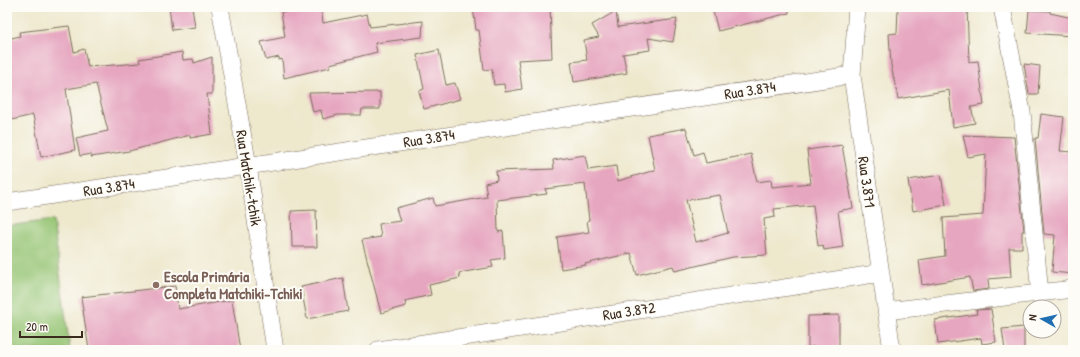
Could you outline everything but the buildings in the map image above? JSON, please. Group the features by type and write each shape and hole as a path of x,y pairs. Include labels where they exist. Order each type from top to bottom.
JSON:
{"street":[{"name":"Rua Matchik-tchik","path":"220,7 248,166 275,350"},
{"path":"1002,7 1022,112 1040,293"},
{"name":"Rua 3.871","path":"856,10 852,75 892,350"},
{"name":"Rua 3.874","path":"7,202 852,75"},
{"name":"Rua 3.872","path":"378,350 881,273"},
{"path":"886,311 1073,289"}],"green space":[{"path":"53,220 70,350 7,350 7,226"}],"place":[{"name":"Escola Primária Completa Matchiki-Tchiki","path":"156,285"}]}
